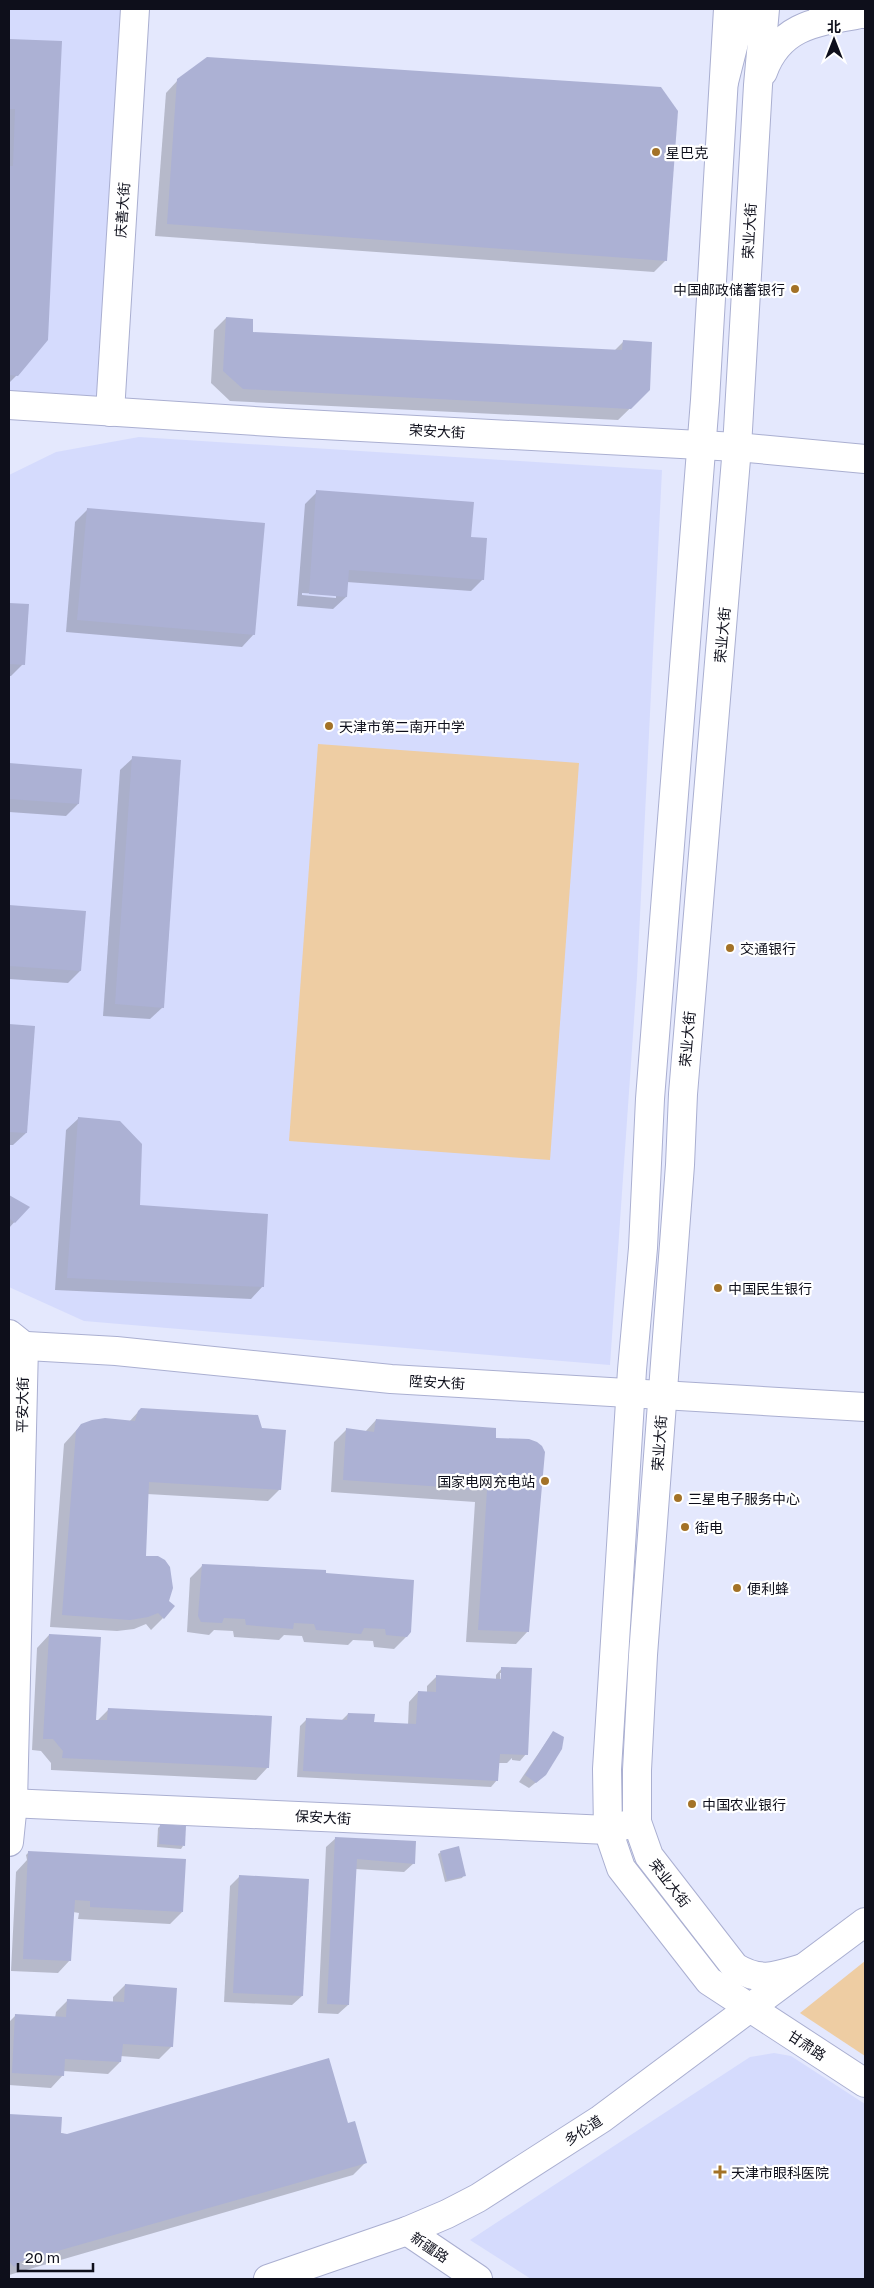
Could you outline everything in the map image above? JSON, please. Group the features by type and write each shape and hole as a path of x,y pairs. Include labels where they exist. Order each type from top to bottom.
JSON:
{"street":[{"name":"庆善大街","path":"110,412 135,9"},
{"path":"728,9 701,444 650,1099 643,1248 631,1394 607,1769 608,1830 621,1868 709,1982 749,2007"},
{"path":"724,82 736,34 748,9"},
{"name":"荣业大街","path":"764,9 737,447 683,1094 680,1164 643,1656 637,1822 649,1856 735,1967 747,1975 760,1978 776,1976 803,1968"},
{"path":"823,9 865,14"},
{"path":"848,9 865,14"},
{"path":"758,85 774,48 785,37 797,30 825,21 865,14"},
{"name":"荣安大街","path":"9,404 286,424 701,444 865,459"},
{"name":"陞安大街","path":"14,1342 391,1379 865,1407"},
{"name":"平安大街","path":"9,1842 11,1803 14,1342"},
{"name":"保安大街","path":"11,1803 608,1830 637,1822"},
{"name":"多伦道","path":"268,2279 407,2231 478,2198 601,2119 865,1922"},
{"name":"甘肃路","path":"749,2007 865,2083"},
{"name":"新疆路","path":"407,2231 478,2279"}],"shaded area":[{"path":"9,9 127,9 103,407 9,397"},
{"name":"天津市第二南开中学","path":"139,437 662,470 637,977 610,1365 84,1321 9,1287 9,475 56,452"},
{"path":"318,744 579,763 550,1160 289,1141"},
{"path":"865,1961 865,2056 800,2013"},
{"name":"天津市眼科医院","path":"774,2053 791,2056 865,2104 865,2279 531,2279 470,2240 750,2057"}],"building":[{"path":"9,39 62,41 48,340 18,376 9,375 9,166 13,166 15,109 9,109"},
{"path":"207,57 661,87 678,111 667,261 167,224 177,79"},
{"path":"226,317 253,319 253,332 622,350 623,340 652,342 650,390 631,409 243,389 223,371"},
{"path":"316,490 474,502 471,537 487,538 484,580 349,570 347,597 309,594"},
{"path":"87,508 265,523 255,635 77,620"},
{"path":"9,603 29,604 25,665 9,664"},
{"path":"132,756 181,760 164,1008 115,1004"},
{"path":"9,763 82,769 79,804 9,799"},
{"path":"9,905 86,911 81,971 9,966"},
{"path":"9,1024 35,1026 27,1133 9,1132"},
{"path":"78,1117 120,1121 142,1144 140,1205 268,1214 264,1287 67,1278"},
{"path":"9,1195 30,1207 15,1223 9,1218"},
{"path":"141,1408 258,1415 262,1428 286,1430 281,1490 149,1482 146,1556 158,1556 165,1560 170,1567 173,1588 169,1601 175,1606 164,1619 158,1613 130,1620 62,1615 76,1431 81,1424 92,1420 105,1418 135,1421"},
{"path":"376,1419 496,1428 496,1438 529,1439 542,1446 545,1452 529,1632 478,1630 487,1490 343,1480 346,1428 374,1432"},
{"path":"202,1564 326,1570 326,1573 414,1580 411,1632 407,1637 386,1635 385,1629 364,1628 361,1634 316,1630 314,1624 294,1623 293,1629 246,1625 245,1619 224,1618 222,1623 201,1622 198,1616"},
{"path":"49,1634 101,1637 96,1720 107,1720 108,1708 272,1716 269,1768 62,1758 63,1751 53,1739 43,1739"},
{"path":"501,1667 532,1668 528,1755 500,1754 498,1781 303,1771 306,1718 347,1720 348,1713 375,1714 374,1722 416,1724 418,1691 436,1692 436,1675 501,1679"},
{"path":"553,1731 564,1737 562,1749 546,1775 536,1783 525,1775"},
{"path":"160,1824 186,1826 185,1846 159,1844"},
{"path":"335,1837 416,1841 415,1864 357,1859 349,2005 327,2004"},
{"path":"459,1846 466,1876 447,1880 440,1851"},
{"path":"28,1851 186,1859 183,1912 90,1907 90,1901 75,1900 71,1961 23,1959"},
{"path":"239,1875 309,1879 303,1996 233,1993"},
{"path":"125,1984 177,1988 173,2047 123,2044 121,2062 65,2059 64,2076 12,2073 15,2014 66,2017 67,1999 124,2002"},
{"path":"329,2058 348,2123 355,2121 367,2163 19,2262 14,2267 9,2261 9,2114 62,2117 61,2133 67,2134"}],"place":[{"name":"星巴克","path":"656,152"},
{"name":"中国邮政储蓄银行","path":"795,289"},
{"name":"天津市第二南开中学","path":"329,726"},
{"name":"交通银行","path":"730,948"},
{"name":"中国民生银行","path":"718,1288"},
{"name":"国家电网充电站","path":"545,1481"},
{"name":"三星电子服务中心","path":"678,1498"},
{"name":"街电","path":"685,1527"},
{"name":"便利蜂","path":"737,1588"},
{"name":"中国农业银行","path":"692,1804"},
{"name":"天津市眼科医院","path":"720,2172"}]}
